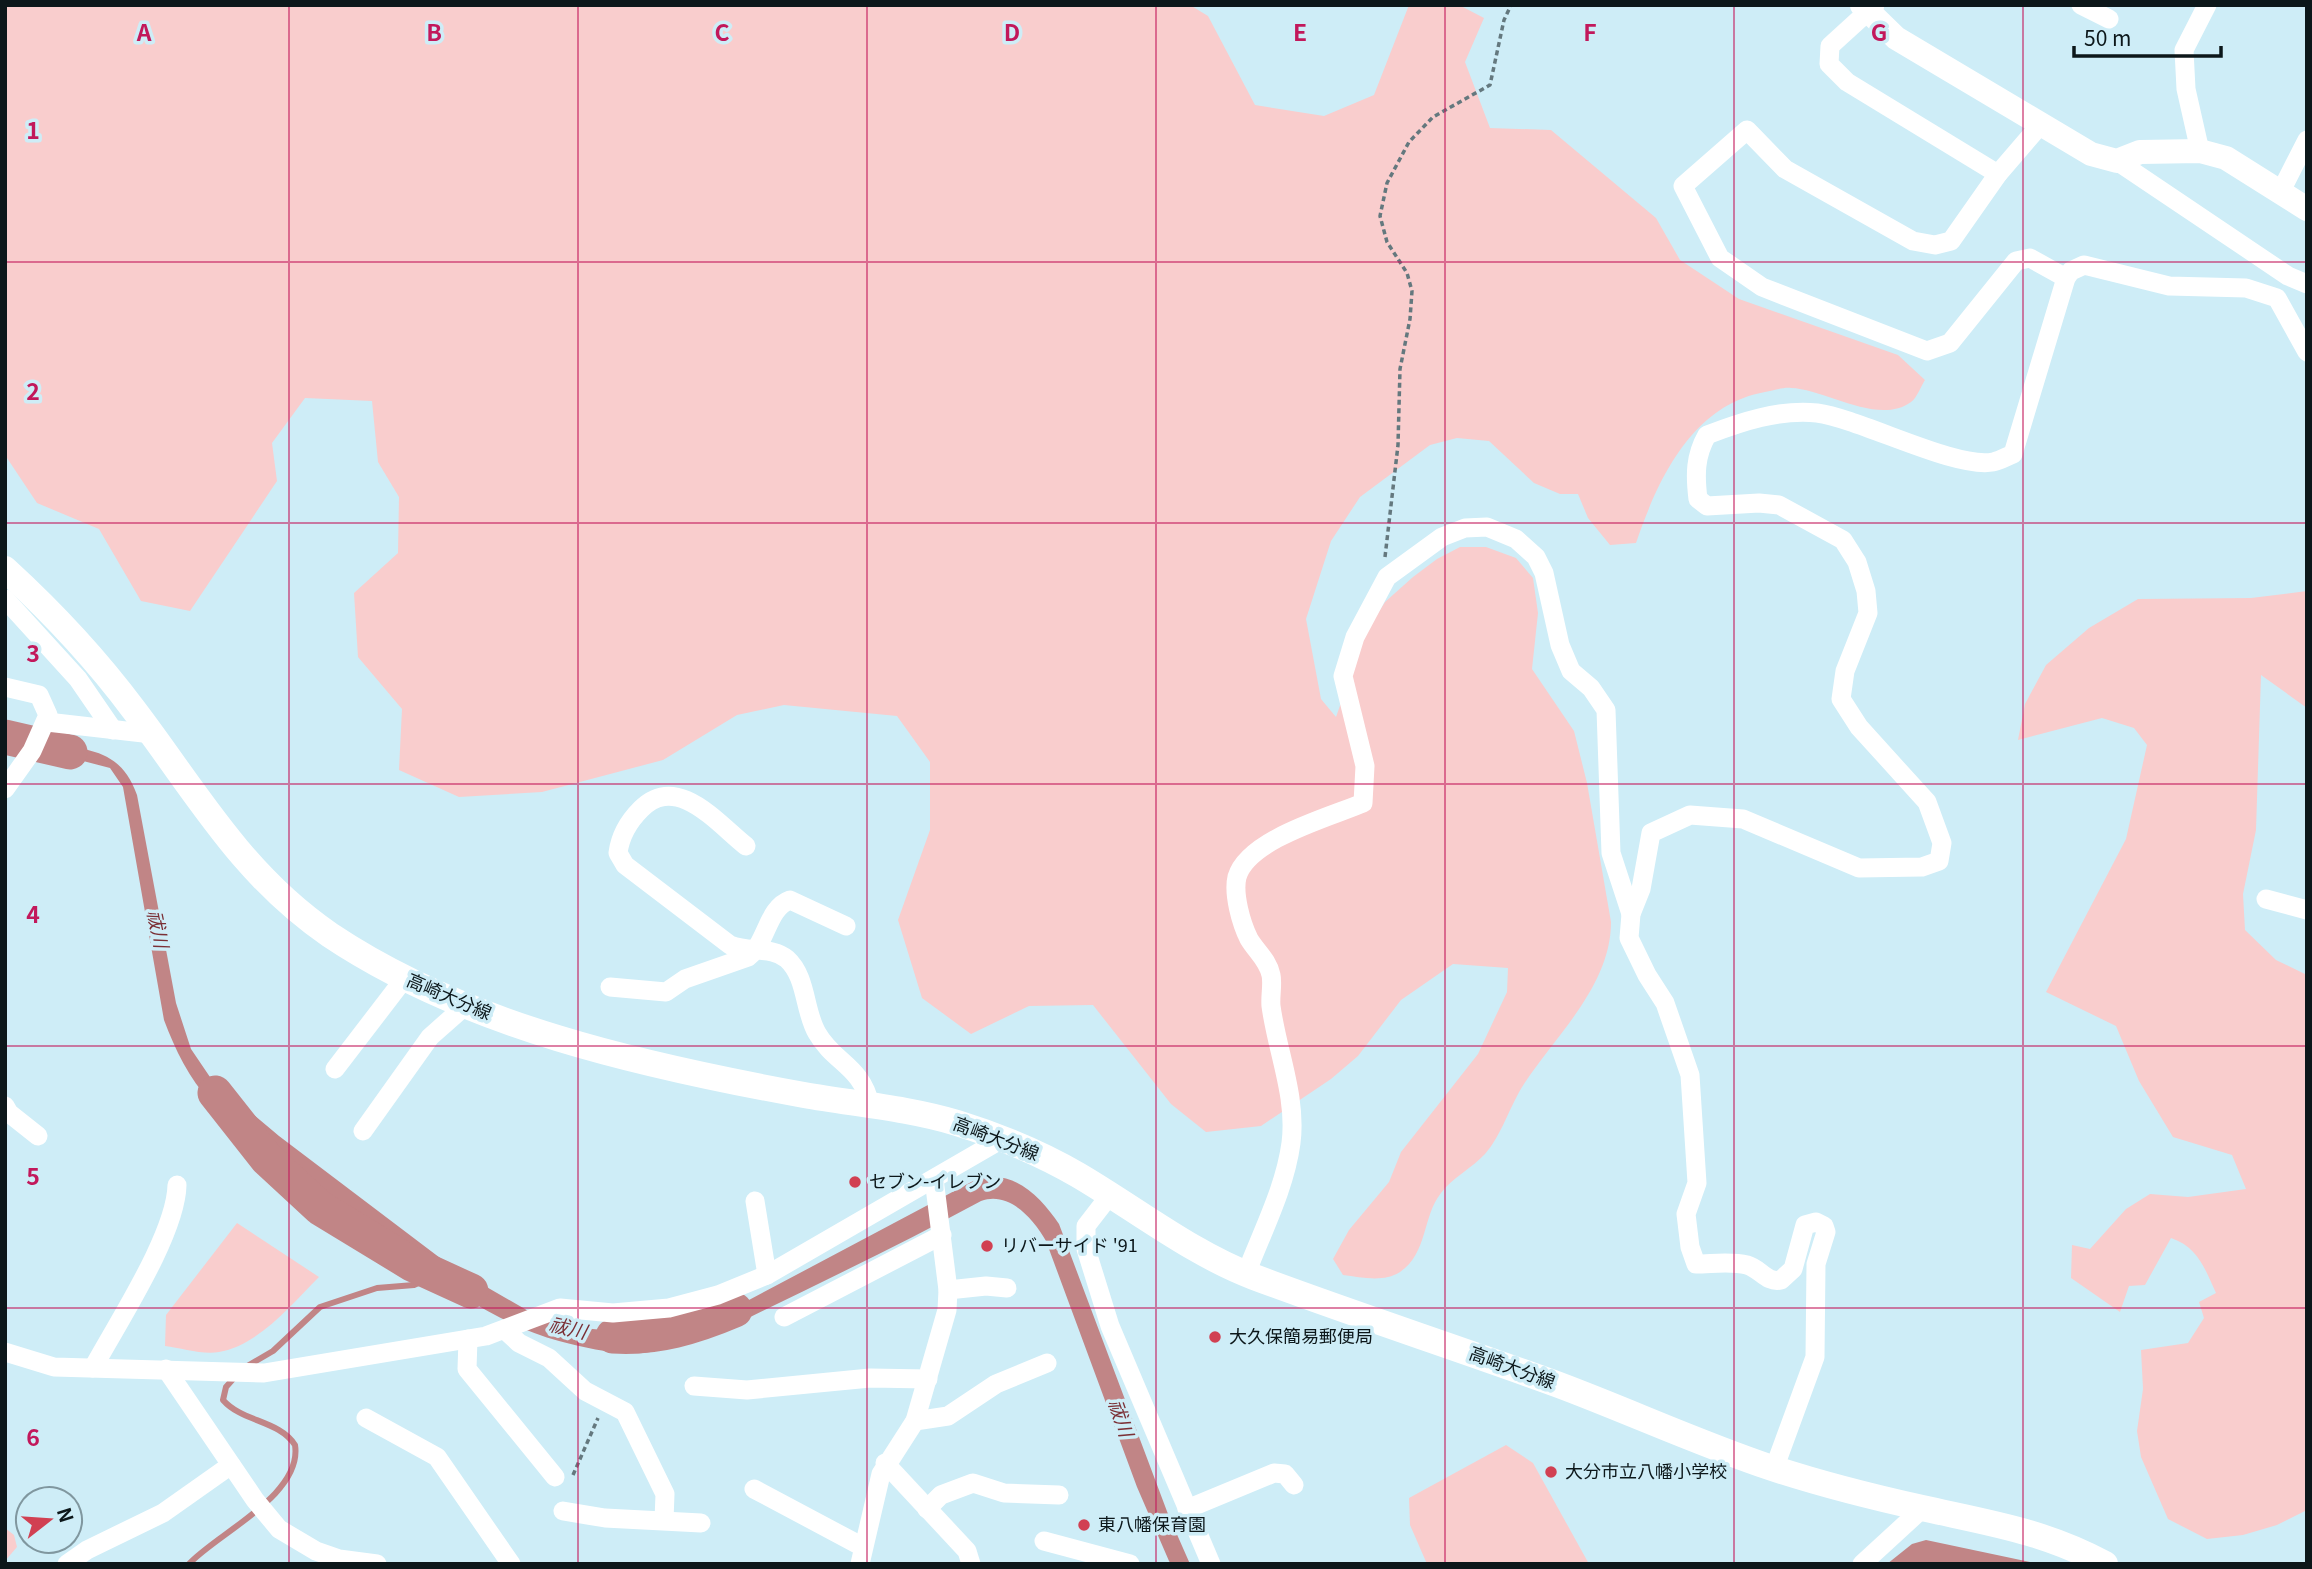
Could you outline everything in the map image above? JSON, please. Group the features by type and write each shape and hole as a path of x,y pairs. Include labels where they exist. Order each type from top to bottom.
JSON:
{"main road":[{"name":"高崎大分線","path":"5,569 97,663 152,734 221,833 259,874 327,933 404,979 465,1006 593,1046 677,1068 919,1113 1002,1139 1074,1173 1190,1245 1245,1273 1517,1370 1774,1469 1923,1508 1996,1522 2063,1557 2105,1564"}],"street":[{"path":"2081,5 2109,19"},
{"path":"2200,151 2186,89 2184,50 2207,5"},
{"path":"1998,174 1847,82 1829,64 1830,46 1869,8 1896,38 2091,154 2117,161 2297,280 2277,298"},
{"path":"2041,124 1998,174 1951,241 1935,245 1913,241 1785,169 1746,130 1683,186 1720,258 1762,287 1927,351 1950,343 2016,261 2030,258 2066,278"},
{"path":"2280,192 2307,140"},
{"path":"2117,161 2140,152 2200,151 2226,158 2307,209"},
{"path":"1774,1469 1815,1357 1816,1264 1826,1232 1824,1226 1816,1222 1805,1225 1793,1269 1786,1278 1776,1282 1742,1264 1696,1264 1686,1214 1697,1183 1690,1075 1665,1003 1647,975 1629,938 1631,914 1641,889 1651,833 1690,815 1743,819 1859,868 1922,867 1940,861 1942,843 1927,802 1859,727 1841,699 1845,671 1868,612 1866,591 1857,562 1843,540 1779,505 1759,503 1707,506 1698,499 1695,476 1699,449 1707,435 1742,421 1818,413 1959,458 1991,462 2013,454 2066,278 2071,271 2084,265 2169,286 2246,288 2277,298 2307,352"},
{"path":"1245,1273 1281,1185 1292,1141 1287,1077 1271,1006 1272,979 1269,966 1248,938 1237,899 1237,876 1251,855 1274,839 1363,803 1365,766 1343,676 1355,637 1387,577 1442,537 1465,528 1487,527 1506,535 1536,557 1544,573 1560,645 1571,671 1591,688 1606,710 1611,853 1631,914"},
{"path":"5,599 78,679 113,730"},
{"path":"5,687 39,695 46,707 45,726 32,751 5,789"},
{"path":"45,726 152,734"},
{"path":"746,846 687,799 668,794 654,799 636,814 624,833 618,853 625,865 730,945 778,953 796,969 815,1030 826,1046 857,1073 867,1088 870,1105"},
{"path":"2266,899 2307,910"},
{"path":"610,987 666,992 685,979 741,960 756,951 777,909 790,900 846,926"},
{"path":"335,1069 404,979"},
{"path":"363,1131 430,1037 465,1006"},
{"path":"5,1106 9,1113 38,1136"},
{"path":"5,1352 39,1364 93,1368 166,1369 216,1374 280,1372 381,1351 468,1339 508,1328 540,1313 572,1307 613,1313 659,1310 718,1295 767,1275 935,1185 1002,1139"},
{"path":"93,1368 174,1213 177,1185"},
{"path":"754,1489 862,1556 885,1463 915,1421 947,1310 948,1290 935,1185"},
{"path":"1110,1195 1086,1226 1086,1249 1110,1326 1211,1564"},
{"path":"755,1201 767,1275"},
{"path":"784,1317 941,1229"},
{"path":"948,1290 986,1286 1007,1289"},
{"path":"508,1328 519,1343 549,1358 585,1391 605,1403 619,1407 630,1419 665,1494 664,1520"},
{"path":"468,1339 467,1369 564,1476"},
{"path":"915,1421 936,1420 948,1416 996,1384 1047,1363"},
{"path":"166,1369 267,1517 297,1541 339,1559 377,1564"},
{"path":"694,1386 747,1390 870,1378 928,1379"},
{"path":"366,1418 437,1458 512,1564"},
{"path":"885,1463 967,1550 971,1564"},
{"path":"67,1564 100,1543 127,1533 163,1513 231,1465"},
{"path":"1186,1509 1274,1472 1285,1474 1294,1486"},
{"path":"927,1509 941,1495 973,1483 1004,1493 1059,1495"},
{"path":"1862,1564 1923,1508"},
{"path":"563,1511 605,1518 701,1523"},
{"path":"1044,1541 1100,1560 1130,1564"}],"path":[{"path":"1387,577 1384,553 1398,445 1400,369 1410,319 1412,291 1407,273 1387,242 1380,216 1387,183 1409,142 1433,117 1490,85 1504,20 1511,5"},
{"path":"564,1476 605,1403"}],"shaded area":[{"path":"5,5 1190,5 1208,16 1255,105 1324,116 1374,95 1409,5 1459,5 1484,18 1465,62 1490,128 1551,130 1656,218 1680,260 1739,299 1898,355 1925,380 1913,400 1898,408 1867,408 1805,390 1788,388 1739,400 1717,412 1681,448 1655,494 1636,543 1610,545 1588,518 1578,494 1560,494 1534,483 1489,441 1457,438 1430,445 1360,497 1331,541 1306,619 1321,699 1336,717 1366,632 1385,602 1437,559 1460,547 1486,547 1516,558 1533,578 1538,613 1532,669 1574,731 1587,783 1611,922 1609,945 1592,988 1524,1084 1491,1146 1441,1193 1416,1255 1400,1272 1386,1277 1343,1275 1333,1259 1349,1230 1389,1182 1401,1152 1478,1054 1507,992 1508,968 1453,964 1401,1000 1358,1056 1331,1079 1261,1126 1206,1132 1171,1104 1093,1005 1029,1006 971,1034 922,998 898,920 930,830 930,762 897,716 784,705 737,715 663,760 542,792 459,797 399,770 402,709 358,657 354,593 398,553 399,497 378,462 372,401 305,398 272,443 277,481 190,611 141,601 99,529 37,503 5,455"},
{"path":"2307,591 2307,708 2261,675 2256,830 2243,894 2245,930 2276,960 2307,975 2307,1510 2277,1525 2243,1535 2207,1539 2168,1519 2141,1457 2137,1431 2143,1389 2141,1350 2188,1343 2204,1318 2199,1302 2216,1293 2200,1260 2188,1247 2171,1238 2145,1285 2129,1286 2120,1312 2071,1278 2072,1245 2090,1249 2126,1209 2150,1194 2188,1197 2246,1189 2232,1155 2173,1137 2139,1081 2116,1026 2046,992 2126,839 2147,745 2134,728 2102,718 2018,740 2025,704 2046,665 2089,628 2138,599 2251,598"},
{"path":"237,1223 319,1277 274,1322 234,1348 206,1353 165,1346 166,1315"},
{"path":"1506,1445 1533,1463 1589,1564 1427,1564 1410,1525 1409,1498"},
{"path":"5,1528 14,1535 14,1550 5,1561"}],"water":[{"path":"46,742 101,754 122,768 130,780 137,795 176,1003 191,1049 212,1080 279,1136 452,1267 544,1320 582,1328 668,1336 732,1309 975,1180 1001,1177 1034,1194 1059,1224 1168,1514 1190,1564 1171,1564 1169,1561 1137,1487 1046,1241 1027,1216 1010,1203 991,1199 981,1201 706,1339 704,1335 643,1353 590,1348 525,1329 450,1289 374,1235 234,1123 211,1102 189,1074 164,1020 123,787 110,768 41,750"},
{"path":"1926,1540 2036,1564 1887,1564 1912,1544"}],"waterway":[{"name":"祓川","path":"5,737 70,752"},
{"name":"祓川","path":"215,1093 267,1159 320,1208 412,1264 471,1291"},
{"path":"244,1368 273,1351 320,1307 377,1288 414,1285 437,1275"},
{"name":"祓川","path":"613,1336 660,1334 705,1322 735,1310"},
{"path":"189,1564 272,1497 286,1480 294,1463 295,1445 288,1437 240,1413 223,1400 226,1387 234,1378"}],"place":[{"name":"セブン-イレブン","path":"855,1182"},
{"name":"リバーサイド '91","path":"987,1246"},
{"name":"大久保簡易郵便局","path":"1215,1337"},
{"name":"大分市立八幡小学校","path":"1551,1472"},
{"name":"東八幡保育園","path":"1084,1525"}]}
